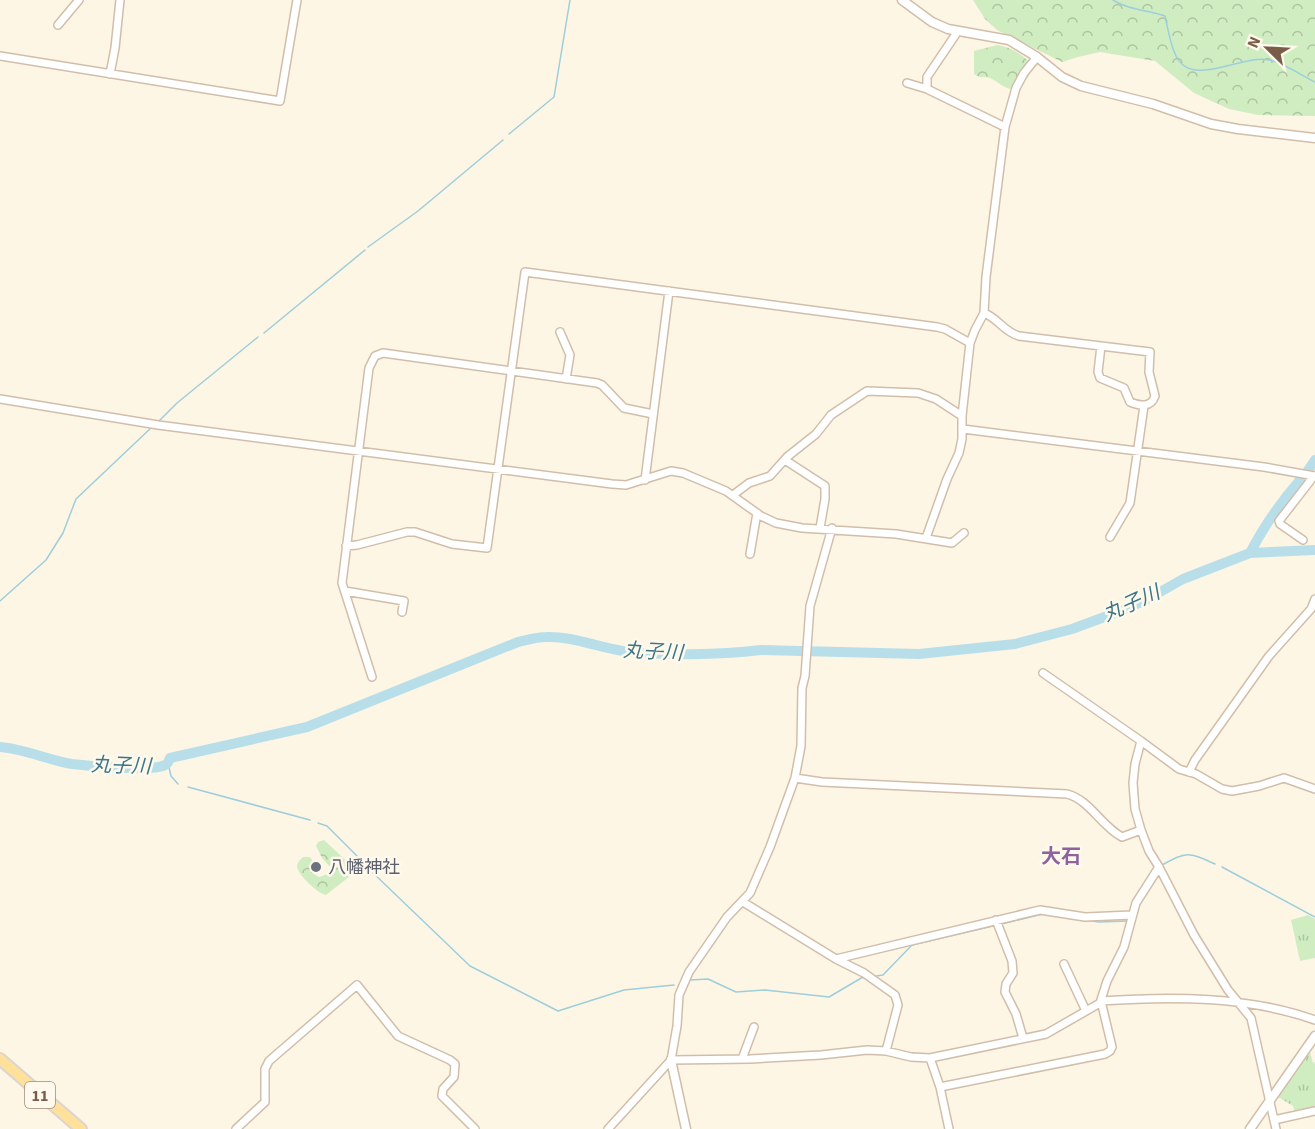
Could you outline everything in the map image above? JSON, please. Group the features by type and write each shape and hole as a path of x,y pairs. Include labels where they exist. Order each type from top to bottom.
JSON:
{"main road":[{"name":"11","path":"0,1059 81,1129"}],"street":[{"path":"58,25 79,0"},
{"path":"110,74 120,0"},
{"path":"0,56 280,101 297,0"},
{"path":"902,0 932,22 958,32 1008,40 1037,57 1062,77 1081,86 1153,104 1211,124 1315,138"},
{"path":"927,89 927,77 958,32"},
{"path":"926,538 958,453 963,429 962,416 970,343 984,313 986,276 1005,127 1016,88 1037,57"},
{"path":"907,83 927,89 1005,127"},
{"path":"346,546 415,532 452,544 487,548 525,272 937,327 970,343"},
{"path":"645,480 669,291"},
{"path":"984,313 994,316 1011,334 1150,352 1149,372 1155,396 1152,403 1144,406 1130,402 1122,387 1100,378 1098,372 1101,346"},
{"path":"560,332 570,355 566,379"},
{"path":"372,677 342,582 369,368 375,356 383,353 602,385 624,408 653,414"},
{"path":"733,495 749,483 770,476 816,434 837,410 867,392 918,393 936,399 962,416"},
{"path":"0,399 158,425 612,484 626,485 671,471 717,486 757,513 776,523 788,526 832,528 952,543 964,533"},
{"path":"1110,537 1130,503 1144,406"},
{"path":"963,429 1264,467 1315,476 1279,521 1303,540"},
{"path":"785,460 825,486 820,528"},
{"path":"750,554 757,513"},
{"path":"686,1129 671,1060 677,1026 679,995 689,972 727,917 750,893 795,778 800,754 802,688 805,676 810,606 832,528"},
{"path":"345,591 404,601 402,612"},
{"path":"1189,772 1195,760 1269,656 1311,609 1315,599"},
{"path":"1042,673 1141,741 1170,764 1205,779 1214,786 1232,791 1284,778 1315,789"},
{"path":"1141,741 1133,783 1135,809 1141,830 1149,851 1194,935 1228,990 1251,1018 1276,1129"},
{"path":"795,778 822,782 1067,794 1081,799 1114,833 1122,837 1141,830"},
{"path":"940,1087 1110,1051 1112,1047 1101,1001 1107,981 1124,947 1136,903 1159,867"},
{"path":"743,902 836,959 864,973 896,995 898,1005 886,1051"},
{"path":"836,959 1040,910 1084,918 1132,915"},
{"path":"996,920 1012,961 1013,973 1006,984 1005,992 1016,1014 1023,1038"},
{"path":"1064,964 1086,1011"},
{"path":"236,1129 265,1102 265,1069 269,1060 357,985 398,1036 455,1064 454,1077 443,1089 442,1096 475,1129"},
{"path":"608,1129 671,1060 821,1055 867,1050 930,1058 1046,1034 1101,1001 1162,999 1239,1004 1274,1009 1315,1020"},
{"path":"742,1059 754,1027"},
{"path":"1250,1129 1315,1036"},
{"path":"930,1058 940,1087 949,1129"},
{"path":"1274,1120 1315,1111"}],"green space":[{"path":"973,0 1315,0 1315,116 1258,115 1229,109 1194,93 1155,61 1100,52 1062,62 997,30 985,19"},
{"path":"997,45 1018,53 1025,58 1031,69 1023,82 1010,89 990,78 974,74 974,51"},
{"path":"324,840 355,869 354,873 326,895 308,883 300,874 297,866 303,857 310,857 312,860 310,866 314,874 319,877 328,874 331,868 322,858 316,846 318,842"},
{"path":"1308,915 1315,919 1315,958 1300,961 1291,920"},
{"path":"1310,1052 1313,1063 1315,1062 1315,1109 1295,1113 1293,1106 1278,1097"}],"waterway":[{"path":"509,134 554,97 570,0"},
{"path":"1113,0 1132,8 1165,16 1176,56 1183,65 1193,70 1218,68 1258,59 1269,60 1286,66 1315,82"},
{"path":"368,247 418,211 503,140"},
{"path":"264,333 365,250"},
{"path":"158,422 177,403 258,337"},
{"path":"0,601 46,560 63,533 76,499 152,427"},
{"path":"1307,472 1315,460"},
{"path":"1250,553 1273,515 1300,480"},
{"name":"丸子川","path":"0,747 72,764 120,768 158,767 167,764 170,758 307,727 518,642 543,637 565,638 623,651 674,654 761,650 919,654 1015,644 1072,629 1118,612 1146,600 1183,579 1250,553 1315,550"},
{"path":"168,763 171,776 178,784"},
{"path":"188,787 310,820"},
{"path":"318,823 327,826 364,863"},
{"path":"1162,865 1183,855 1193,855 1215,864"},
{"path":"1222,867 1315,917"},
{"path":"370,870 470,966 558,1011 624,990 674,985"},
{"path":"1001,924 1043,914"},
{"path":"1065,917 1099,922 1127,921"},
{"path":"876,976 883,975 912,945 993,926"},
{"path":"690,980 708,979 736,992 765,990 829,997 863,977"}],"place":[{"name":"八幡神社","path":"316,867"}],"district":[{"name":"大石","path":"1061,856"}]}
